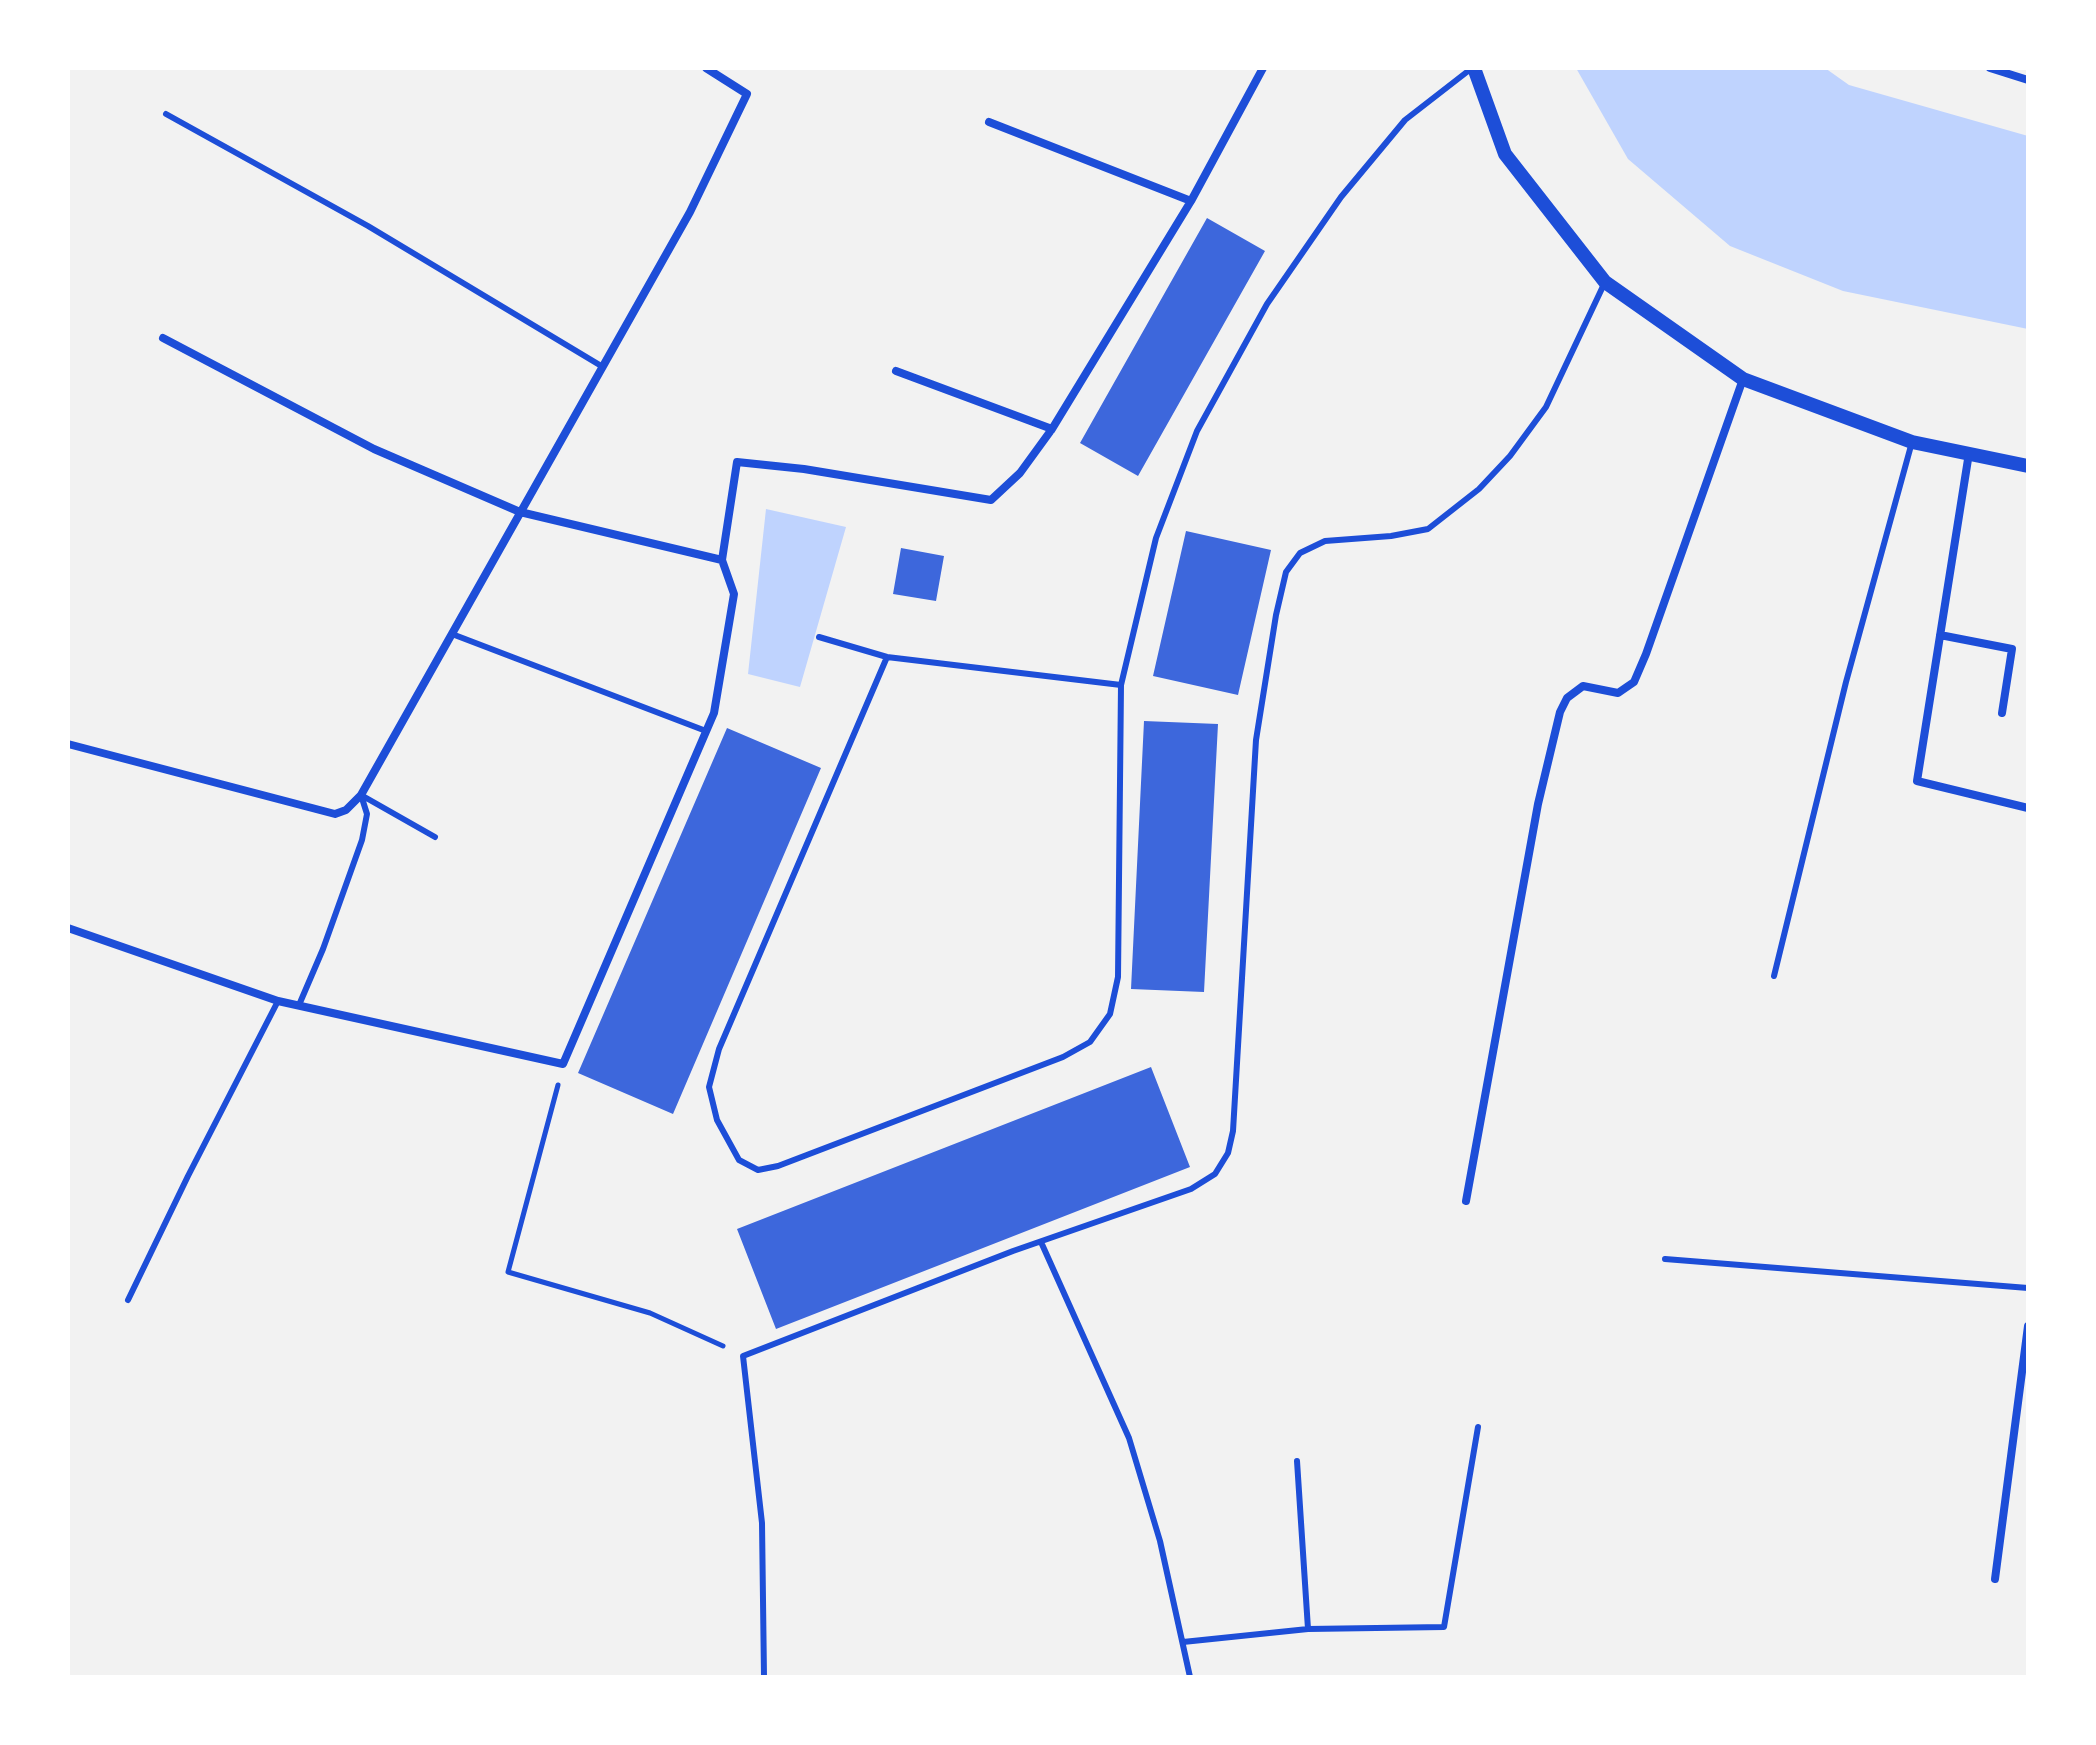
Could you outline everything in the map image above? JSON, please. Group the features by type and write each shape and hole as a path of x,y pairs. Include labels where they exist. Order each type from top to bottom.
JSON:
{"street":[{"path":"68,744 335,814 346,810 361,795 690,212 747,94 706,68"},
{"path":"68,928 278,1001 563,1064 714,713 734,594 722,560 737,462 804,469 991,500 1020,473 1052,429 1191,201 1263,68"},
{"path":"1473,68 1505,154 1605,282 1743,379 1912,442 2028,466"},
{"path":"1990,68 2028,80"},
{"path":"989,122 1191,201"},
{"path":"163,338 374,449 520,512 722,560"},
{"path":"896,371 1052,429"},
{"path":"1466,1201 1538,804 1560,712 1567,698 1583,686 1618,693 1634,682 1743,379"},
{"path":"1969,453 1917,781 2028,808"},
{"path":"1940,635 2012,649 2002,713"},
{"path":"1995,1579 2028,1326"}],"lane":[{"path":"887,657 719,1049 709,1087 717,1120 739,1160 758,1170 778,1166 1049,1062 1090,1042 1110,1014 1118,977 1121,685 1156,538 1192,444 1267,304 1341,197 1405,120 1473,68"},
{"path":"166,114 368,226 603,367"},
{"path":"764,1677 762,1523 743,1356 1041,1242 1191,1189 1215,1174 1228,1153 1233,1131 1256,740 1286,572 1300,553 1325,541 1391,536 1428,529 1479,489 1510,456 1546,407 1605,282"},
{"path":"1774,976 1846,682 1912,442"},
{"path":"452,634 706,731"},
{"path":"819,637 887,657 1121,685"},
{"path":"361,795 435,837"},
{"path":"299,1005 323,949 362,840 367,814 361,795"},
{"path":"128,1300 278,1001"},
{"path":"1041,1242 1129,1438 1160,1541 1190,1677"},
{"path":"1665,1259 2028,1288"},
{"path":"1183,1642 1308,1629 1444,1627 1478,1427"},
{"path":"1297,1461 1308,1629"}],"path":[{"path":"563,1064 508,1272 650,1313 743,1356"}],"water":[{"path":"1576,68 1825,68 1849,85 2028,136 2028,329 1843,291 1730,246 1628,159"},
{"path":"766,509 846,527 800,687 748,674"}],"building":[{"path":"1207,218 1265,251 1138,476 1080,443"},
{"path":"1186,531 1271,550 1238,695 1153,676"},
{"path":"901,548 944,556 936,601 893,594"},
{"path":"1144,721 1218,724 1204,992 1131,989"},
{"path":"727,728 821,768 673,1114 578,1073"},
{"path":"1151,1067 1190,1167 776,1329 737,1229"}]}
